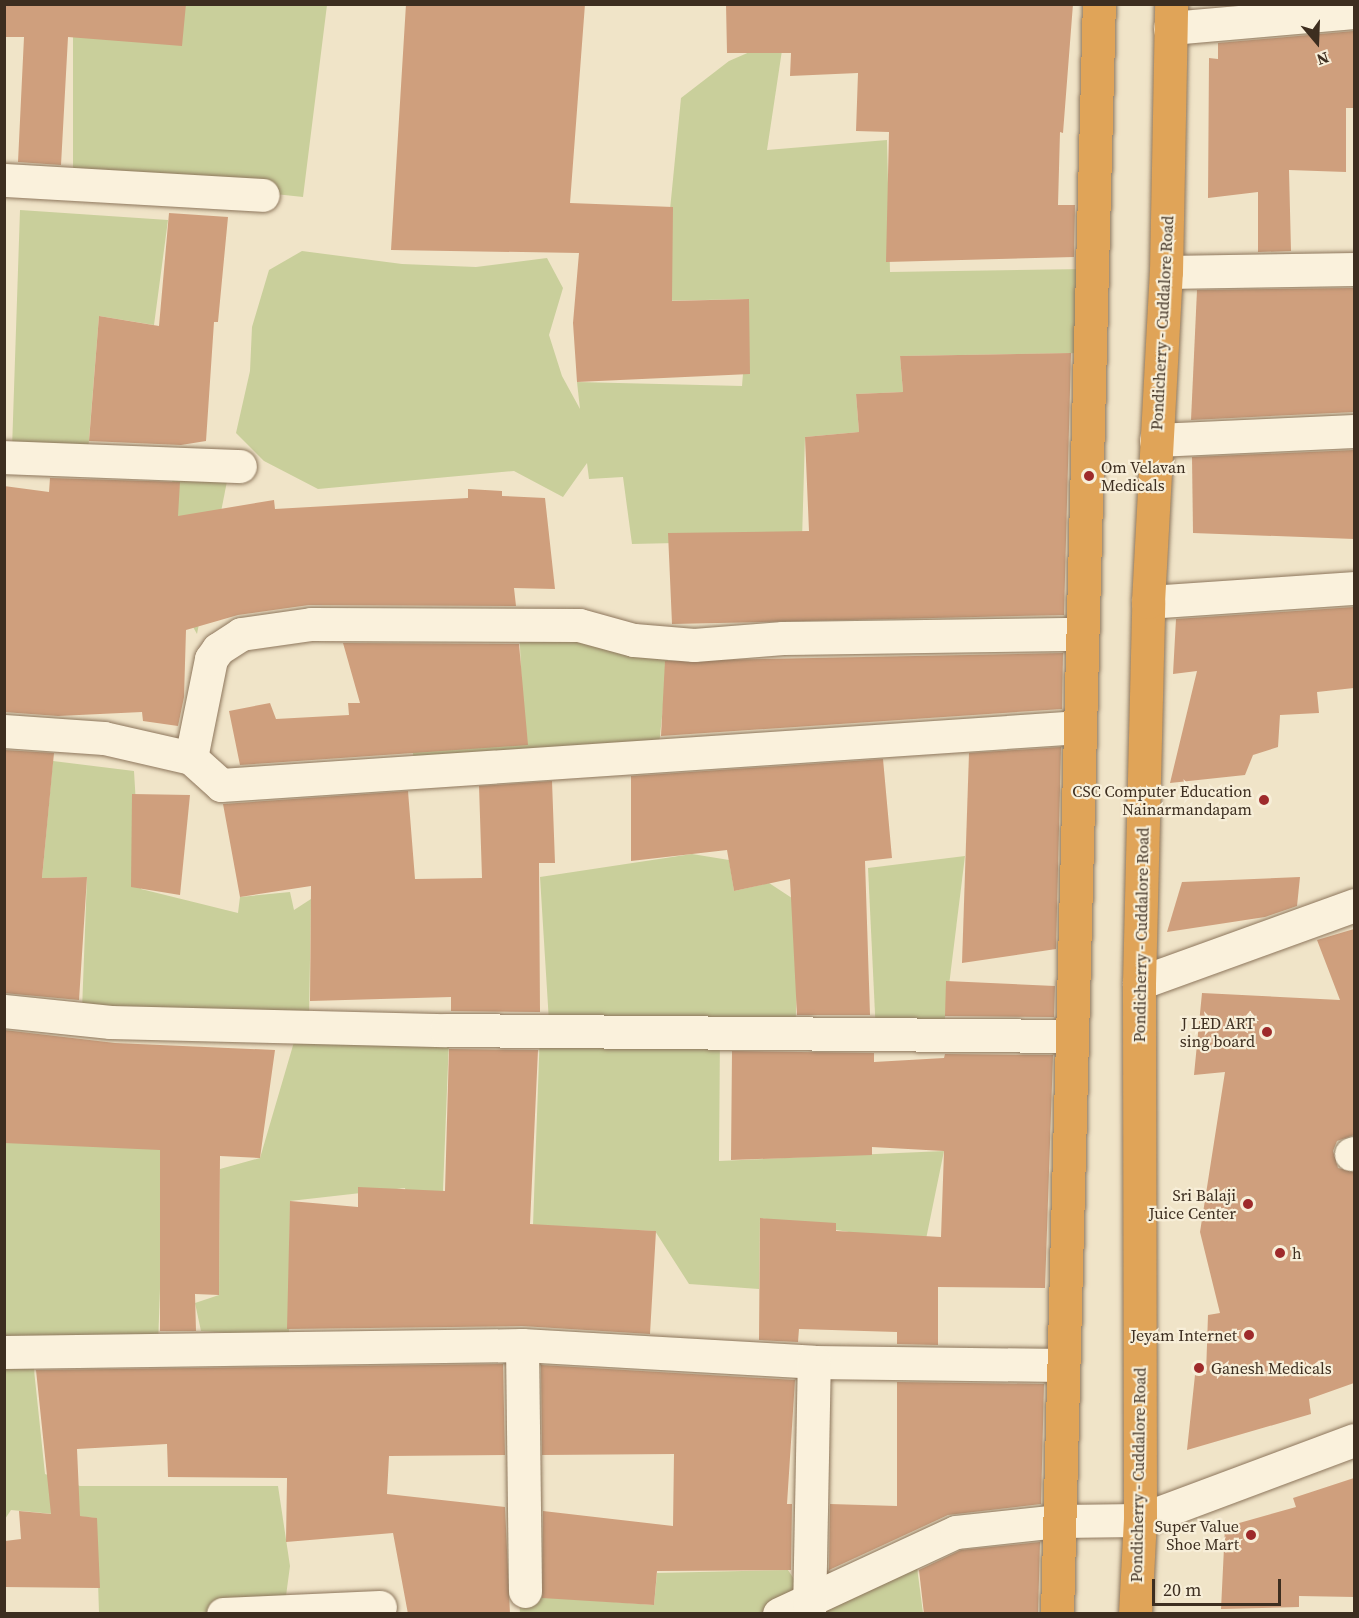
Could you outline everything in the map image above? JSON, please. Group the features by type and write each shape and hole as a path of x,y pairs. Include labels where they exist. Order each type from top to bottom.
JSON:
{"highway":[{"path":"1057,1614 1099,4"},
{"name":"Pondicherry - Cuddalore Road","path":"1135,1614 1140,1520 1139,983 1148,602 1166,272 1171,16"}],"street":[{"path":"1171,16 1354,12"},
{"path":"4,180 263,195"},
{"path":"1166,272 1354,269"},
{"path":"1156,441 1354,431"},
{"path":"4,457 240,466"},
{"path":"1148,602 1354,588"},
{"path":"191,758 211,658 218,649 241,634 311,624 579,625 634,640 694,645 783,638 1082,634"},
{"path":"4,731 104,738 191,758 221,785 1080,727"},
{"path":"1139,983 1354,905"},
{"path":"4,1011 110,1022 388,1029 1072,1036"},
{"path":"4,1352 522,1345 814,1362 1063,1365"},
{"path":"522,1345 525,1591"},
{"path":"809,1608 814,1362"},
{"path":"779,1614 809,1608 956,1532 1059,1521 1140,1520 1354,1440"},
{"path":"223,1614 380,1606"}],"green space":[{"path":"183,5 327,5 303,197 73,172 73,37"},
{"path":"784,37 767,150 887,140 890,272 1085,269 1083,353 900,356 903,392 856,394 859,432 805,437 802,540 632,544 623,477 589,479 587,463 563,497 514,471 318,489 264,461 236,433 250,371 252,327 269,270 302,251 402,264 476,267 547,258 563,288 549,335 562,376 580,409 577,382 742,386 749,299 661,301 681,98 729,61"},
{"path":"20,210 168,220 154,325 99,316 88,452 12,449"},
{"path":"230,466 197,634 175,595 172,470"},
{"path":"519,624 669,649 658,755 416,772 403,691 524,738"},
{"path":"53,761 134,771 141,889 238,913 240,897 290,892 294,910 311,899 309,1019 82,1010 87,877 42,878"},
{"path":"692,854 729,860 734,891 769,883 801,904 795,1033 549,1022 540,877"},
{"path":"965,856 943,1034 876,1034 868,868"},
{"path":"540,1031 720,1033 719,1161 944,1151 925,1244 760,1218 759,1289 689,1284 655,1231 533,1225"},
{"path":"449,1039 442,1215 410,1218 405,1188 290,1201 289,1337 201,1331 195,1303 219,1295 220,1169 260,1158 294,1042"},
{"path":"4,1138 165,1148 158,1345 5,1345"},
{"path":"32,1351 45,1474 80,1486 278,1486 290,1566 284,1611 99,1613 96,1518 11,1510 5,1519 5,1354"},
{"path":"915,1552 923,1613 817,1614"},
{"path":"788,1570 809,1602 779,1614 520,1614 519,1595 654,1605 657,1573"}],"building":[{"path":"4,4 186,4 182,46 68,37 61,165 18,162 24,37 4,37"},
{"path":"406,4 585,4 570,203 673,207 672,301 749,299 750,374 577,382 573,323 579,253 391,250"},
{"path":"726,4 1073,4 1063,133 1060,132 1058,205 1075,205 1074,257 886,262 889,132 856,131 858,73 790,76 791,53 727,53"},
{"path":"1354,31 1353,108 1346,108 1346,172 1289,170 1291,251 1258,252 1258,192 1208,198 1209,58 1218,59 1218,43"},
{"path":"169,213 228,217 218,322 214,322 206,441 181,445 89,441 99,316 159,326"},
{"path":"1354,288 1354,412 1191,420 1197,290"},
{"path":"1071,353 1064,615 672,624 668,533 809,531 805,437 859,432 856,394 903,392 900,356"},
{"path":"1354,450 1354,539 1193,533 1192,457"},
{"path":"50,478 180,482 178,516 274,500 275,509 468,498 468,489 502,491 502,496 545,498 555,589 514,588 516,606 309,605 238,615 186,630 184,697 178,726 143,721 142,712 58,716 4,712 4,486 49,492"},
{"path":"1354,607 1354,688 1317,692 1319,713 1280,715 1278,747 1253,755 1245,775 1170,783 1197,671 1173,674 1176,619"},
{"path":"343,643 519,644 528,745 240,765 229,711 270,703 276,719 349,715 348,703 360,703"},
{"path":"1063,653 1062,709 661,736 665,661"},
{"path":"1061,747 1056,949 962,963 969,753"},
{"path":"4,750 54,753 42,878 87,877 79,1000 4,993"},
{"path":"883,759 892,858 865,861 870,1015 797,1015 790,879 734,891 727,850 631,861 631,776"},
{"path":"552,781 555,863 539,863 540,1012 451,1011 451,997 310,1001 311,886 240,897 223,804 408,791 415,879 482,878 479,786"},
{"path":"132,794 190,795 180,895 131,887"},
{"path":"1300,877 1297,906 1265,917 1167,932 1182,882"},
{"path":"1354,929 1354,1135 1337,1141 1333,1151 1338,1168 1354,1172 1354,1383 1309,1399 1311,1414 1187,1450 1195,1375 1206,1374 1208,1315 1220,1313 1200,1232 1225,1072 1194,1075 1202,993 1340,1000 1317,940"},
{"path":"946,981 1055,986 1054,1017 945,1016"},
{"path":"4,1030 115,1043 275,1050 260,1158 220,1156 219,1295 195,1294 196,1331 160,1331 160,1150 4,1143"},
{"path":"449,1049 538,1050 530,1224 656,1231 650,1334 522,1326 287,1329 290,1201 358,1207 358,1187 445,1191"},
{"path":"732,1051 874,1053 874,1062 944,1058 945,1054 1053,1055 1045,1288 938,1287 938,1345 897,1344 897,1332 799,1329 798,1342 759,1340 760,1218 836,1223 836,1231 941,1237 944,1151 872,1147 872,1155 731,1160"},
{"path":"503,1364 505,1455 389,1456 387,1494 505,1507 510,1614 408,1614 393,1533 286,1542 287,1478 168,1477 167,1444 77,1449 80,1516 97,1518 100,1588 4,1587 5,1541 21,1539 19,1511 51,1514 36,1370"},
{"path":"541,1365 795,1380 787,1504 792,1504 791,1570 657,1571 654,1605 542,1598 543,1511 673,1526 674,1454 542,1455"},
{"path":"897,1382 1044,1384 1041,1504 948,1515 829,1570 830,1504 897,1506"},
{"path":"1354,1478 1354,1597 1299,1596 1299,1607 1221,1609 1225,1527 1296,1507 1293,1498"},
{"path":"1040,1542 1038,1614 924,1614 919,1570 961,1550"}],"place":[{"name":"Om Velavan Medicals","path":"1089,476"},
{"name":"CSC Computer Education Nainarmandapam","path":"1264,800"},
{"name":"J LED ART sing board","path":"1267,1032"},
{"name":"Sri Balaji Juice Center","path":"1248,1204"},
{"name":"h","path":"1280,1253"},
{"name":"Jeyam Internet","path":"1249,1335"},
{"name":"Ganesh Medicals","path":"1199,1368"},
{"name":"Super Value Shoe Mart","path":"1251,1535"}]}
